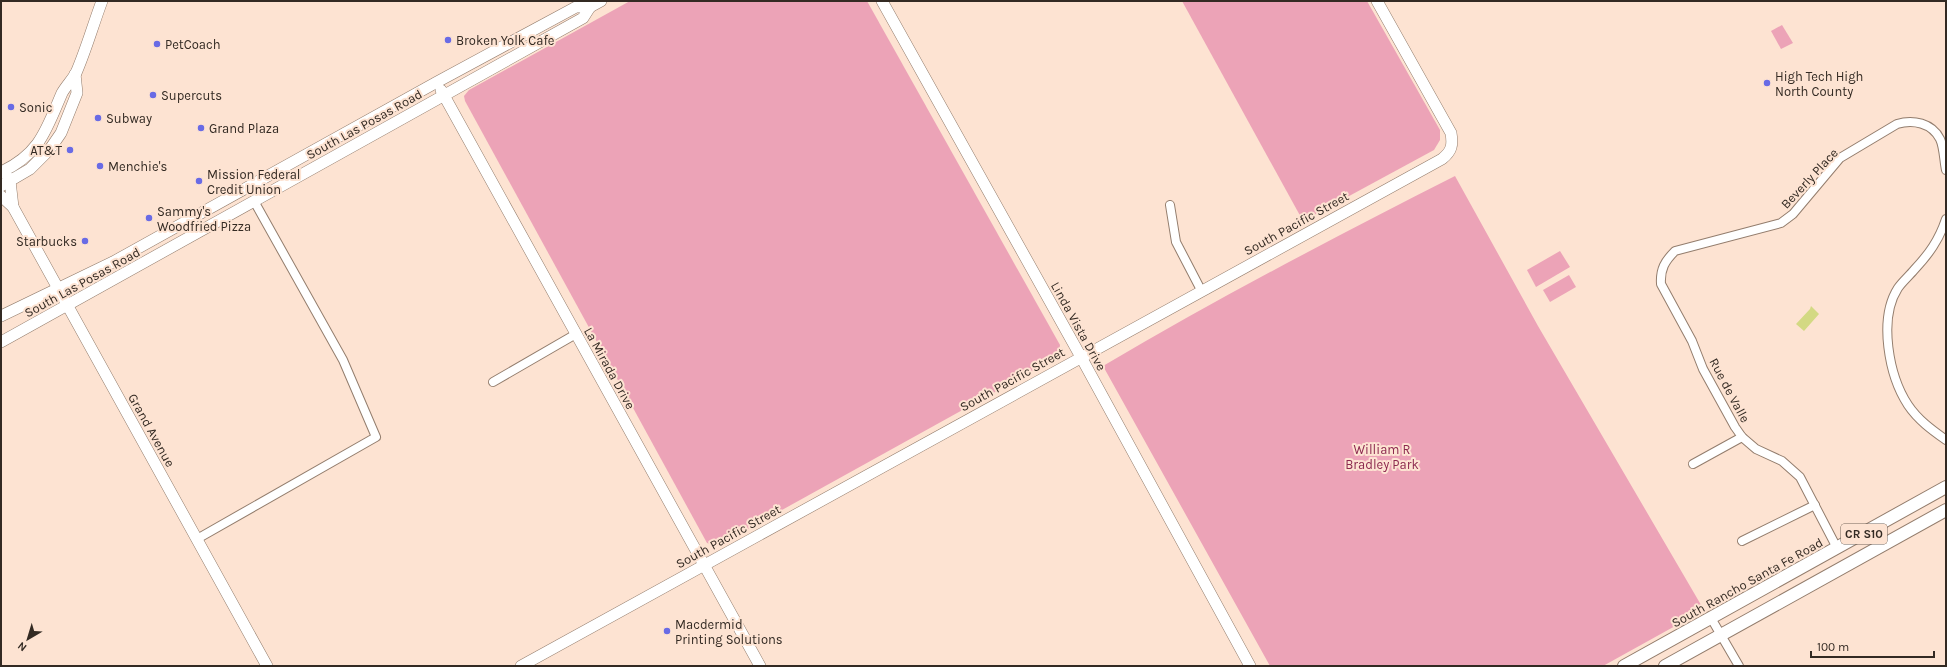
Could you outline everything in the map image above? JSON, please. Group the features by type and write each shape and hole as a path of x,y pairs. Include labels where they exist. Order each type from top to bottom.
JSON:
{"main road":[{"path":"3,175 31,153 45,135 67,85 75,74 102,1"},
{"name":"South Las Posas Road","path":"1,316 120,259 437,82 576,7 590,7 601,1"},
{"name":"Linda Vista Drive","path":"882,1 1250,666"},
{"name":"South Pacific Street","path":"521,666 1448,154 1453,145 1451,133 1377,1"},
{"name":"South Las Posas Road","path":"1,342 583,18 590,7"},
{"path":"3,175 38,163 60,133 77,94 75,74"},
{"name":"La Mirada Drive","path":"437,82 760,666"},
{"name":"Grand Avenue","path":"3,175 13,207 267,666"},
{"name":"Grand Avenue","path":"1,196 13,207"},
{"name":"South Rancho Santa Fe Road","path":"1624,666 1946,488"},
{"name":"CR S10","path":"1665,666 1946,510"}],"street":[{"name":"Beverly Place","path":"1662,284 1660,275 1664,262 1675,251 1781,223 1793,214 1840,158 1904,121 1921,123 1930,127 1940,140 1946,170"},
{"path":"197,539 376,437 357,396 343,360 254,201"},
{"path":"1170,205 1176,242 1201,290"},
{"path":"1946,219 1934,246 1898,288 1889,311 1886,324 1891,362 1901,393 1909,406 1926,426 1946,440"},
{"name":"Rue de Valle","path":"1662,284 1692,341 1703,369 1735,427 1742,437 1756,449 1782,461 1800,477 1837,548"},
{"path":"493,382 576,334"},
{"path":"1693,464 1742,437"},
{"path":"1742,541 1815,505"},
{"path":"1711,618 1739,666"}],"green space":[{"path":"630,1 867,1 1060,345 1058,357 717,546 707,543 465,101 464,96 469,90"},
{"path":"1182,1 1367,1 1440,130 1440,140 1434,150 1303,221"},
{"path":"1782,25 1793,43 1781,49 1771,31"},
{"name":"William R Bradley Park","path":"1455,176 1538,326 1704,610 1603,666 1270,666 1103,366 1277,268"},
{"path":"1560,251 1570,267 1536,287 1527,270"},
{"path":"1569,275 1576,287 1550,302 1543,290"}],"shaded area":[{"path":"1811,306 1819,314 1804,331 1796,324"}],"place":[{"name":"Broken Yolk Cafe","path":"448,40"},
{"name":"PetCoach","path":"157,44"},
{"name":"High Tech High North County","path":"1767,83"},
{"name":"Supercuts","path":"153,95"},
{"name":"Sonic","path":"11,107"},
{"name":"Subway","path":"98,118"},
{"name":"Grand Plaza","path":"201,128"},
{"name":"AT&T","path":"70,150"},
{"name":"Menchie's","path":"100,166"},
{"name":"Mission Federal Credit Union","path":"199,181"},
{"name":"Sammy's Woodfried Pizza","path":"149,218"},
{"name":"Starbucks","path":"85,241"},
{"name":"Macdermid Printing Solutions","path":"667,631"}]}
